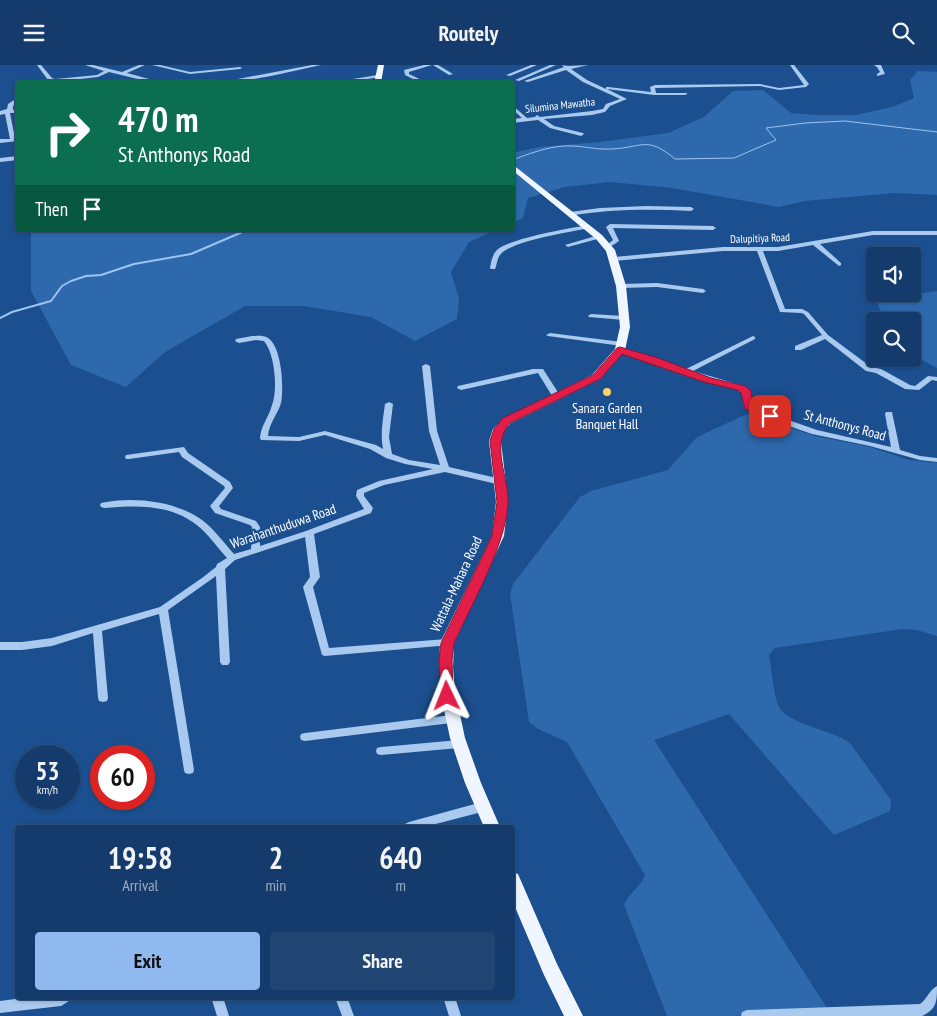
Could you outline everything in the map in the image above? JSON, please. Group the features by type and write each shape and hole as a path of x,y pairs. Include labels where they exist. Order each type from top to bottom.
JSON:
{"main road":[{"path":"378,79 381,65"},
{"path":"515,168 599,237 607,247 614,259 621,286 625,327 621,347"},
{"name":"Wattala-Mahara Road","path":"491,825 482,807 451,719 447,696 445,660 447,643 498,536 502,502 495,441 499,429 507,421 596,377 621,347"},
{"path":"515,886 542,951 574,1016"}],"street":[{"path":"39,65 52,80"},
{"path":"87,65 153,80"},
{"path":"124,73 143,65"},
{"path":"154,65 185,72 239,67 250,80"},
{"path":"255,80 319,65"},
{"path":"419,80 407,75 406,71 430,65"},
{"path":"435,65 450,74"},
{"path":"508,75 535,65"},
{"path":"517,80 554,65"},
{"path":"526,81 565,66 586,65"},
{"path":"654,94 652,87 655,86 760,85 779,89 806,86 807,84 792,65"},
{"path":"876,65 879,66 883,73 879,75"},
{"name":"Silumina Mawatha","path":"515,121 592,113 605,110 608,105 624,99 603,88 588,84 565,66"},
{"path":"185,72 190,67"},
{"path":"63,80 98,76 110,70"},
{"path":"603,88 654,94 685,94"},
{"path":"7,112 10,110 10,105 14,102"},
{"path":"515,109 525,119"},
{"path":"0,113 15,111"},
{"path":"0,141 15,140 7,112"},
{"path":"537,117 552,127 580,134"},
{"path":"0,161 15,158"},
{"path":"570,214 594,209 629,207 691,209"},
{"path":"607,247 616,241 610,226 713,228"},
{"path":"492,268 498,253 502,251 527,241 587,227"},
{"name":"Dalupitiya Road","path":"614,259 723,249 778,249 873,233 913,231 937,233"},
{"path":"568,245 599,237"},
{"path":"816,243 839,264"},
{"path":"760,250 782,311 802,311 806,313 826,336 869,369 878,371 908,387 916,388 931,378 937,379"},
{"path":"621,286 657,285 703,291"},
{"path":"591,316 624,317"},
{"name":"St Anthonys Road","path":"550,335 621,347 686,372 742,388 746,391 748,407 754,411 815,432 937,460"},
{"path":"798,348 826,336"},
{"path":"239,341 258,338 265,340 273,347 278,384 277,403 263,432 264,439 298,439 325,433 373,447 389,456 408,462 445,469 433,431 426,365"},
{"path":"686,372 753,338"},
{"path":"460,388 540,371 557,397"},
{"path":"389,404 385,427 385,447 389,456"},
{"path":"890,414 896,452"},
{"path":"129,457 180,449 185,455 227,484 228,488 214,507 218,511 253,523 256,527 255,549"},
{"name":"Warahanthuduwa Road","path":"0,645 22,646 52,642 163,609 206,580 220,566 232,558 309,533 368,511 369,508 360,496 360,492 365,489 445,469 501,482"},
{"path":"104,505 151,503 178,511 200,523 232,558"},
{"path":"309,533 315,577 308,587 325,653 447,643"},
{"path":"220,566 225,662"},
{"path":"163,609 189,770"},
{"path":"97,629 103,698"},
{"path":"304,737 451,719"},
{"path":"381,751 459,744"},
{"path":"416,825 482,807"},
{"path":"747,1016 927,1013 937,992"},
{"path":"0,1007 62,1000"},
{"path":"219,1000 223,1016"},
{"path":"342,1000 348,1016"},
{"path":"450,1000 455,1016"}],"shaded area":[{"path":"918,71 937,72 937,195 894,193 805,201 779,207 672,188 610,182 565,187 528,198 523,218 515,222 515,152 539,147 600,142 668,133 704,117 733,91 763,90 791,113 856,115 892,107 914,98 910,80"},
{"path":"31,232 492,232 469,242 451,272 459,299 457,319 415,341 371,317 303,306 245,306 165,352 126,387 71,365 31,291"},
{"path":"937,291 937,368 921,360 921,312 881,312 877,302 921,302 921,293"},
{"path":"747,414 815,436 870,447 908,460 937,463 937,636 917,630 902,629 775,648 769,655 776,699 782,712 799,722 833,734 850,743 891,800 890,811 834,835 729,714 654,740 829,1011 734,1016 667,1016 624,905 645,875 567,742 538,729 529,722 510,594 513,584 580,497 591,491 668,470 697,437"}],"waterway":[{"path":"515,159 557,147 611,149 644,145 658,147 675,159 734,158 776,140 766,128 805,123 845,121 937,132"},
{"path":"0,318 12,312 51,301 62,286 71,281 86,276 101,275 134,264 191,254 242,232"}],"place":[{"name":"Sanara Garden Banquet Hall","path":"607,392"}],"route":[{"path":"447,696 445,660 447,643 498,536 502,502 495,441 499,429 507,421 596,377 612,362 620,350 654,360 708,380 742,388 746,391 748,407 770,416"}]}
